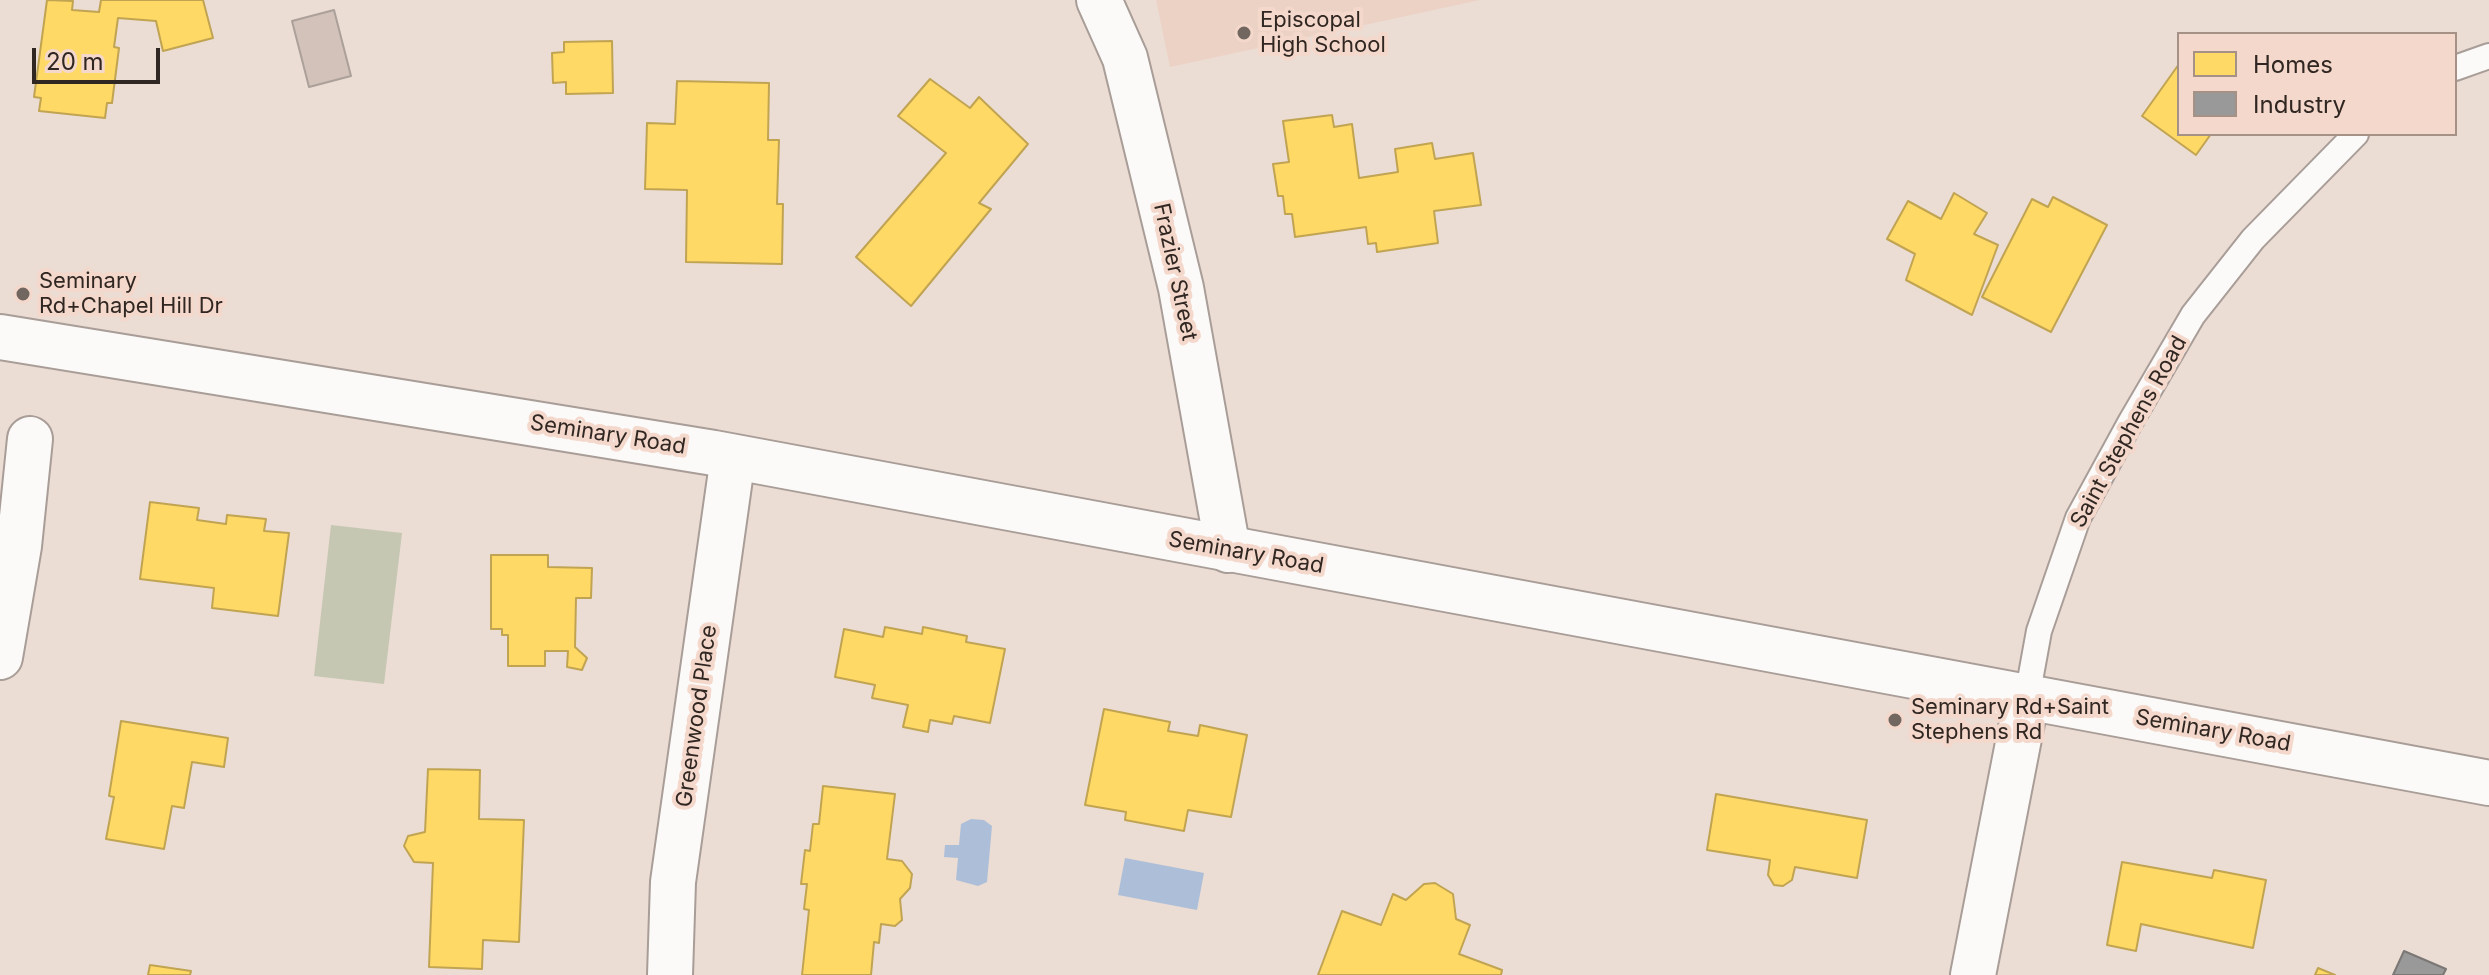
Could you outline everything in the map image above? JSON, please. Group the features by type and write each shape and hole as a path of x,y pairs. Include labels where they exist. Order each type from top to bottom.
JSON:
{"main road":[{"name":"Frazier Street","path":"1099,0 1125,58 1177,274 1228,550"},
{"name":"Seminary Road","path":"0,337 733,457 2489,783"},
{"path":"0,657 19,546 30,439"},
{"name":"Greenwood Place","path":"670,975 673,882 733,457"},
{"name":"Saint Stephens Road","path":"1973,975 2027,697"}],"lane":[{"path":"2457,67 2489,56"},
{"name":"Saint Stephens Road","path":"2027,697 2039,631 2078,518 2131,421 2193,315 2253,239 2354,136"}],"shaded area":[{"name":"Episcopal High School","path":"1156,0 1480,0 1170,67"}],"green space":[{"path":"331,525 402,533 384,684 314,676"}],"water":[{"path":"971,819 984,820 992,826 987,882 978,886 956,880 958,858 944,857 945,845 959,845 961,824"},
{"path":"1125,858 1204,873 1197,910 1118,895"}],"building: Homes":[{"path":"47,0 73,1 72,10 99,12 101,0 203,0 213,38 163,51 156,21 118,18 114,47 119,48 112,103 107,103 105,118 39,111 41,98 34,97"},
{"path":"612,41 613,93 566,94 566,82 553,83 552,53 564,52 564,42"},
{"path":"2177,67 2177,136 2210,136 2196,155 2142,116"},
{"path":"930,79 970,108 979,97 1028,144 979,203 991,209 911,306 856,257 946,153 898,116"},
{"path":"677,81 769,83 768,140 779,140 777,204 783,204 782,264 686,262 687,190 645,189 647,123 675,124"},
{"path":"1332,115 1334,127 1352,124 1359,178 1398,172 1395,149 1432,143 1435,159 1473,153 1481,205 1434,211 1438,243 1377,252 1376,243 1368,244 1366,227 1295,237 1292,214 1285,214 1283,196 1278,196 1273,164 1289,162 1283,121"},
{"path":"1954,193 1987,213 1974,234 1998,245 1972,315 1906,280 1915,254 1887,239 1908,201 1941,219"},
{"path":"2053,197 2107,225 2051,332 1982,297 2032,199 2048,207"},
{"path":"150,502 199,508 197,520 226,524 227,515 266,519 264,531 289,533 278,616 212,608 214,588 140,579"},
{"path":"491,555 548,555 548,567 592,568 591,598 576,598 575,647 587,658 582,670 567,667 568,651 545,651 545,666 508,666 508,635 502,635 502,629 491,629"},
{"path":"885,627 922,634 923,627 967,636 966,642 1005,649 990,723 954,716 952,724 930,720 928,732 903,727 908,705 872,698 875,685 835,677 844,629 883,637"},
{"path":"1104,709 1170,722 1168,731 1198,736 1200,725 1247,735 1231,817 1188,810 1184,831 1125,820 1126,812 1085,805"},
{"path":"121,721 228,738 224,767 192,762 184,808 172,806 164,849 106,839 114,797 109,796"},
{"path":"428,769 480,770 479,819 524,820 519,942 483,940 482,969 429,967 433,863 414,862 404,846 408,836 425,832"},
{"path":"823,786 895,794 887,859 902,861 912,874 910,888 900,899 902,920 895,926 881,924 879,943 874,942 871,975 802,975 809,910 804,909 807,884 801,884 805,850 810,851 813,824 819,824"},
{"path":"1716,794 1867,820 1857,878 1795,867 1792,880 1783,886 1774,885 1768,875 1770,860 1707,850"},
{"path":"2122,862 2212,878 2214,870 2266,880 2253,948 2141,924 2136,951 2107,945"},
{"path":"1435,883 1453,894 1456,919 1470,925 1459,954 1502,970 1501,975 1318,975 1342,911 1381,925 1393,894 1406,900 1424,884"},
{"path":"150,965 191,971 190,975 148,975"},
{"path":"2318,968 2335,975 2315,975"}],"building: Industry":[{"path":"2404,951 2446,969 2443,975 2393,975"}],"building: Other":[{"path":"334,10 351,76 309,87 292,21"}],"place":[{"name":"Episcopal High School","path":"1244,33"},
{"name":"Seminary Rd+Chapel Hill Dr","path":"23,294"},
{"name":"Seminary Rd+Saint Stephens Rd","path":"1895,720"}]}
